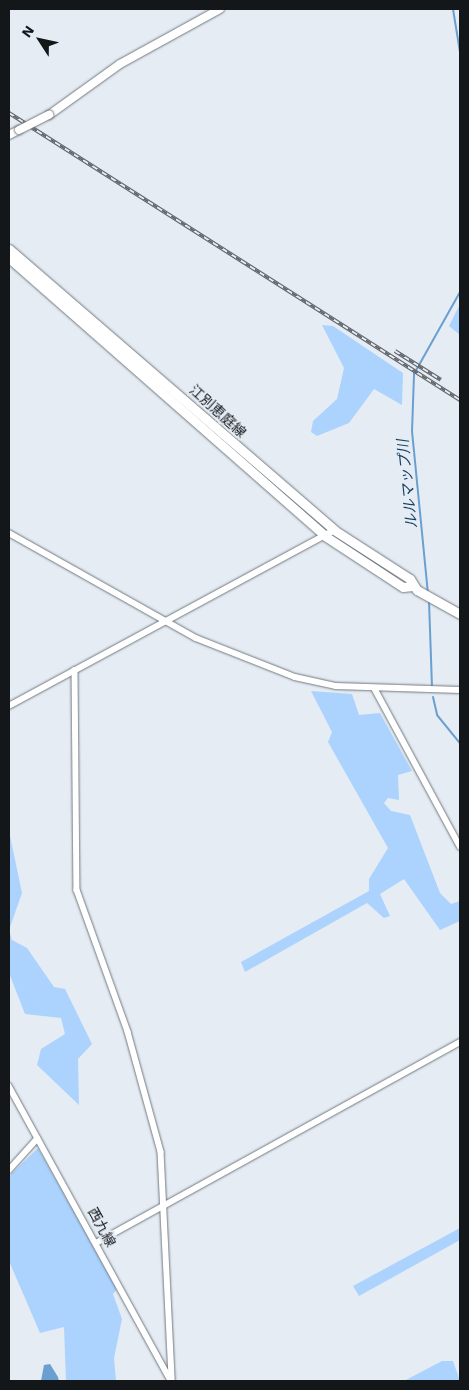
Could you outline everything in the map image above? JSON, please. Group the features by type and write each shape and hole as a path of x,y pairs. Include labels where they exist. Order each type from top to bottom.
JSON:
{"main road":[{"name":"江別恵庭線","path":"9,249 329,533"},
{"name":"江別恵庭線","path":"9,258 329,533 403,587 415,588 460,614"}],"street":[{"path":"9,135 49,115 120,64 220,9"},
{"path":"9,533 166,621 224,650 295,677 375,689 460,690"},
{"path":"9,706 329,533"},
{"path":"75,670 77,890 131,1041 161,1152 172,1381"},
{"path":"375,689 460,846"},
{"path":"96,1243 460,1042"},
{"name":"西九線","path":"9,1086 172,1381"},
{"path":"9,1170 37,1139"}],"shaded area":[{"path":"460,304 460,335 449,326"},
{"path":"322,325 333,326 403,373 402,405 374,389 349,423 317,436 311,432 313,421 337,399 344,368"},
{"path":"311,691 352,694 359,715 380,713 412,771 398,775 399,800 388,798 384,803 391,811 410,815 440,893 451,904 460,901 460,921 440,930 404,879 380,894 390,916 384,918 367,903 245,972 241,962 369,891 369,879 388,848 328,742 332,732"},
{"path":"9,831 22,893 9,930"},
{"path":"9,930 12,940 27,948 54,987 65,989 92,1044 78,1059 79,1105 37,1065 41,1049 65,1034 61,1018 25,1014 9,973"},
{"path":"38,1148 117,1289 113,1294 122,1319 114,1358 116,1381 66,1381 64,1327 40,1333 9,1261 9,1176"},
{"path":"460,1228 460,1240 359,1296 353,1286"},
{"path":"442,1361 453,1361 460,1381 404,1381"},
{"path":"50,1364 59,1381 41,1381 44,1365"}],"waterway":[{"name":"ルルマップ川","path":"453,9 460,52"},
{"name":"ルルマップ川","path":"428,594 412,432 414,374 460,292"},
{"name":"ルルマップ川","path":"429,601 432,686"},
{"name":"ルルマップ川","path":"433,697 437,715 460,743"}],"railway":[{"path":"9,113 460,400"},
{"path":"395,351 441,380"}]}
